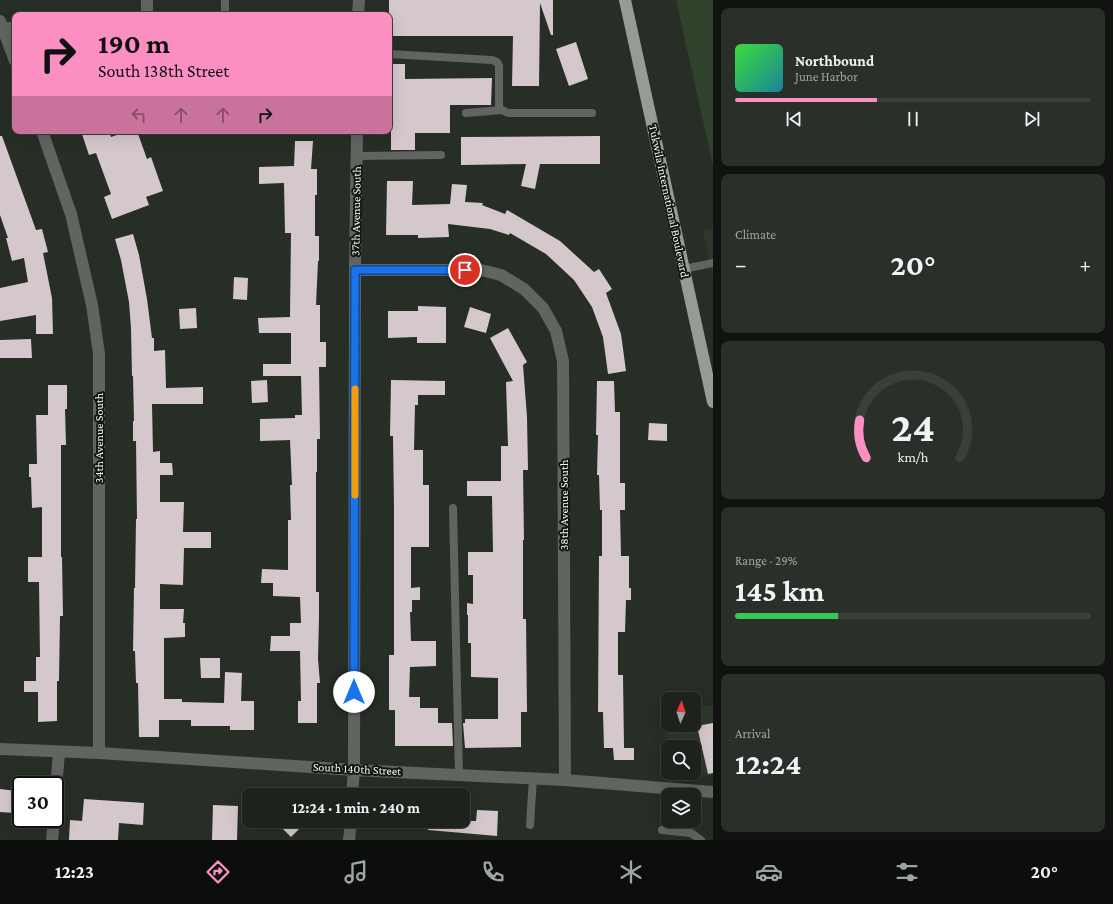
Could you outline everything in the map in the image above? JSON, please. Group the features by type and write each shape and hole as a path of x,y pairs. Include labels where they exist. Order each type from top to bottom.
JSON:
{"main road":[{"name":"Tukwila International Boulevard","path":"626,0 713,402"}],"street":[{"path":"147,0 147,12"},
{"path":"358,12 359,0"},
{"path":"1,25 12,27"},
{"path":"1,25 12,53"},
{"name":"34th Avenue South","path":"43,134 71,214 92,305 99,354 99,753"},
{"name":"37th Avenue South","path":"353,788 354,770 355,270 357,134"},
{"name":"38th Avenue South","path":"355,270 481,270 501,275 524,289 543,308 556,331 563,361 565,780"},
{"name":"South 140th Street","path":"0,748 354,770 533,778 713,792"},
{"path":"57,776 59,752"},
{"path":"52,840 53,828"},
{"path":"349,840 350,828"}],"lane":[{"path":"225,0 225,12"},
{"path":"392,54 492,60 497,62 499,66 499,107 508,113 592,113"},
{"path":"466,113 502,110"},
{"path":"357,156 441,155"},
{"path":"684,269 713,263"},
{"path":"453,508 459,775"},
{"path":"530,825 533,778"},
{"path":"662,830 691,833 701,840"}],"shaded area":[{"path":"713,229 713,276 703,231"},
{"path":"701,706 713,706 713,776 701,775 701,740 664,740 665,732 701,732"}],"green space":[{"path":"676,0 713,0 713,166"}],"building":[{"path":"389,0 553,0 553,35 551,35 540,3 539,86 512,86 513,36 392,36 392,12 389,12"},
{"path":"576,42 588,79 569,86 556,49"},
{"path":"392,64 405,64 405,79 492,78 491,105 450,105 450,133 415,133 415,150 391,150"},
{"path":"82,134 110,134 111,137 120,134 138,134 147,159 151,157 163,191 146,197 149,205 112,219 104,197 111,194 96,153 89,155"},
{"path":"0,136 2,136 36,230 42,229 48,252 43,253 52,298 53,334 36,334 36,315 0,321 0,288 28,282 24,258 12,261 6,238 8,238 0,215"},
{"path":"600,136 600,164 540,164 535,189 521,186 526,164 461,165 461,137"},
{"path":"295,141 313,141 311,169 317,169 317,195 315,195 315,236 319,236 316,305 320,305 320,342 326,342 326,367 319,367 320,439 317,439 316,472 316,592 319,592 318,659 320,683 317,683 317,723 298,723 298,701 301,701 300,651 270,651 271,636 290,636 290,623 301,623 300,597 273,596 273,583 261,583 262,569 288,570 288,520 291,520 290,485 292,485 290,440 260,441 260,419 295,418 295,415 302,415 301,376 263,376 263,364 291,364 291,333 259,333 258,318 290,317 291,233 285,233 284,183 259,184 259,167 294,166"},
{"path":"387,181 413,181 412,205 450,204 452,184 467,185 465,202 483,203 482,205 505,214 507,210 560,241 594,272 599,269 612,289 606,293 621,334 626,371 608,374 603,337 592,307 574,280 546,254 510,233 509,235 490,229 448,224 449,237 418,238 418,235 386,235"},
{"path":"133,234 139,255 152,338 154,338 154,351 165,350 166,388 203,387 203,404 152,404 153,452 160,451 160,463 172,463 173,475 160,475 160,502 184,502 183,532 211,532 211,548 184,548 183,585 160,584 160,609 184,609 183,623 185,623 185,637 164,638 164,699 182,699 182,702 224,703 225,672 242,673 241,701 254,701 254,730 230,730 230,726 191,726 191,720 159,720 159,737 139,737 138,683 136,683 135,651 133,651 137,519 136,441 133,441 134,421 131,328 129,302 121,260 115,239"},
{"path":"234,277 248,278 247,300 233,299"},
{"path":"418,306 446,307 446,343 417,343 417,337 388,338 388,311 418,311"},
{"path":"470,307 491,314 486,333 464,327"},
{"path":"196,308 197,328 180,329 179,309"},
{"path":"508,328 527,362 523,365 527,417 528,470 523,470 523,619 526,619 527,712 521,712 521,747 465,748 463,723 465,723 465,719 498,719 498,678 471,677 471,643 468,643 467,615 467,603 473,604 473,575 468,575 468,552 493,552 492,496 467,496 467,481 501,481 501,446 508,446 506,382 513,381 490,338"},
{"path":"31,339 32,358 0,358 0,340"},
{"path":"267,380 268,402 252,403 251,381"},
{"path":"391,380 445,381 445,395 418,395 418,405 415,405 414,450 423,450 423,485 429,485 429,547 411,547 411,588 420,587 420,600 412,600 412,612 410,612 411,641 436,641 436,666 410,667 409,697 420,697 420,708 438,708 438,723 452,723 453,746 395,746 395,710 389,710 389,655 394,655 393,436 390,436"},
{"path":"597,381 614,381 615,412 620,412 620,483 625,483 625,510 620,510 621,556 629,556 629,588 631,588 631,600 626,600 625,632 618,632 618,675 623,675 624,748 604,748 603,712 598,712 599,556 602,556 602,510 600,510 599,475 597,475"},
{"path":"48,385 67,385 67,409 65,409 66,445 61,445 61,557 63,616 60,616 57,721 38,722 38,692 24,692 24,681 36,681 36,657 40,657 39,582 28,582 28,557 42,557 42,507 32,508 29,464 37,464 36,415 48,415"},
{"path":"649,423 667,424 667,441 648,440"},
{"path":"200,658 220,658 220,678 201,678"},
{"path":"713,723 713,773 708,774 698,732 701,732 701,725"},
{"path":"613,748 634,748 634,760 614,760"},
{"path":"0,789 12,790 12,813 0,812"},
{"path":"84,799 144,803 143,825 119,823 118,840 69,840 70,820 82,821"},
{"path":"213,805 238,806 237,840 212,840"},
{"path":"477,810 498,811 497,836 428,830 428,828 470,828 470,821 476,821"},
{"path":"282,828 300,828 291,837"}],"slow traffic":[{"path":"355,389 355,495"}],"route":[{"path":"354,692 355,270 465,270"}]}
